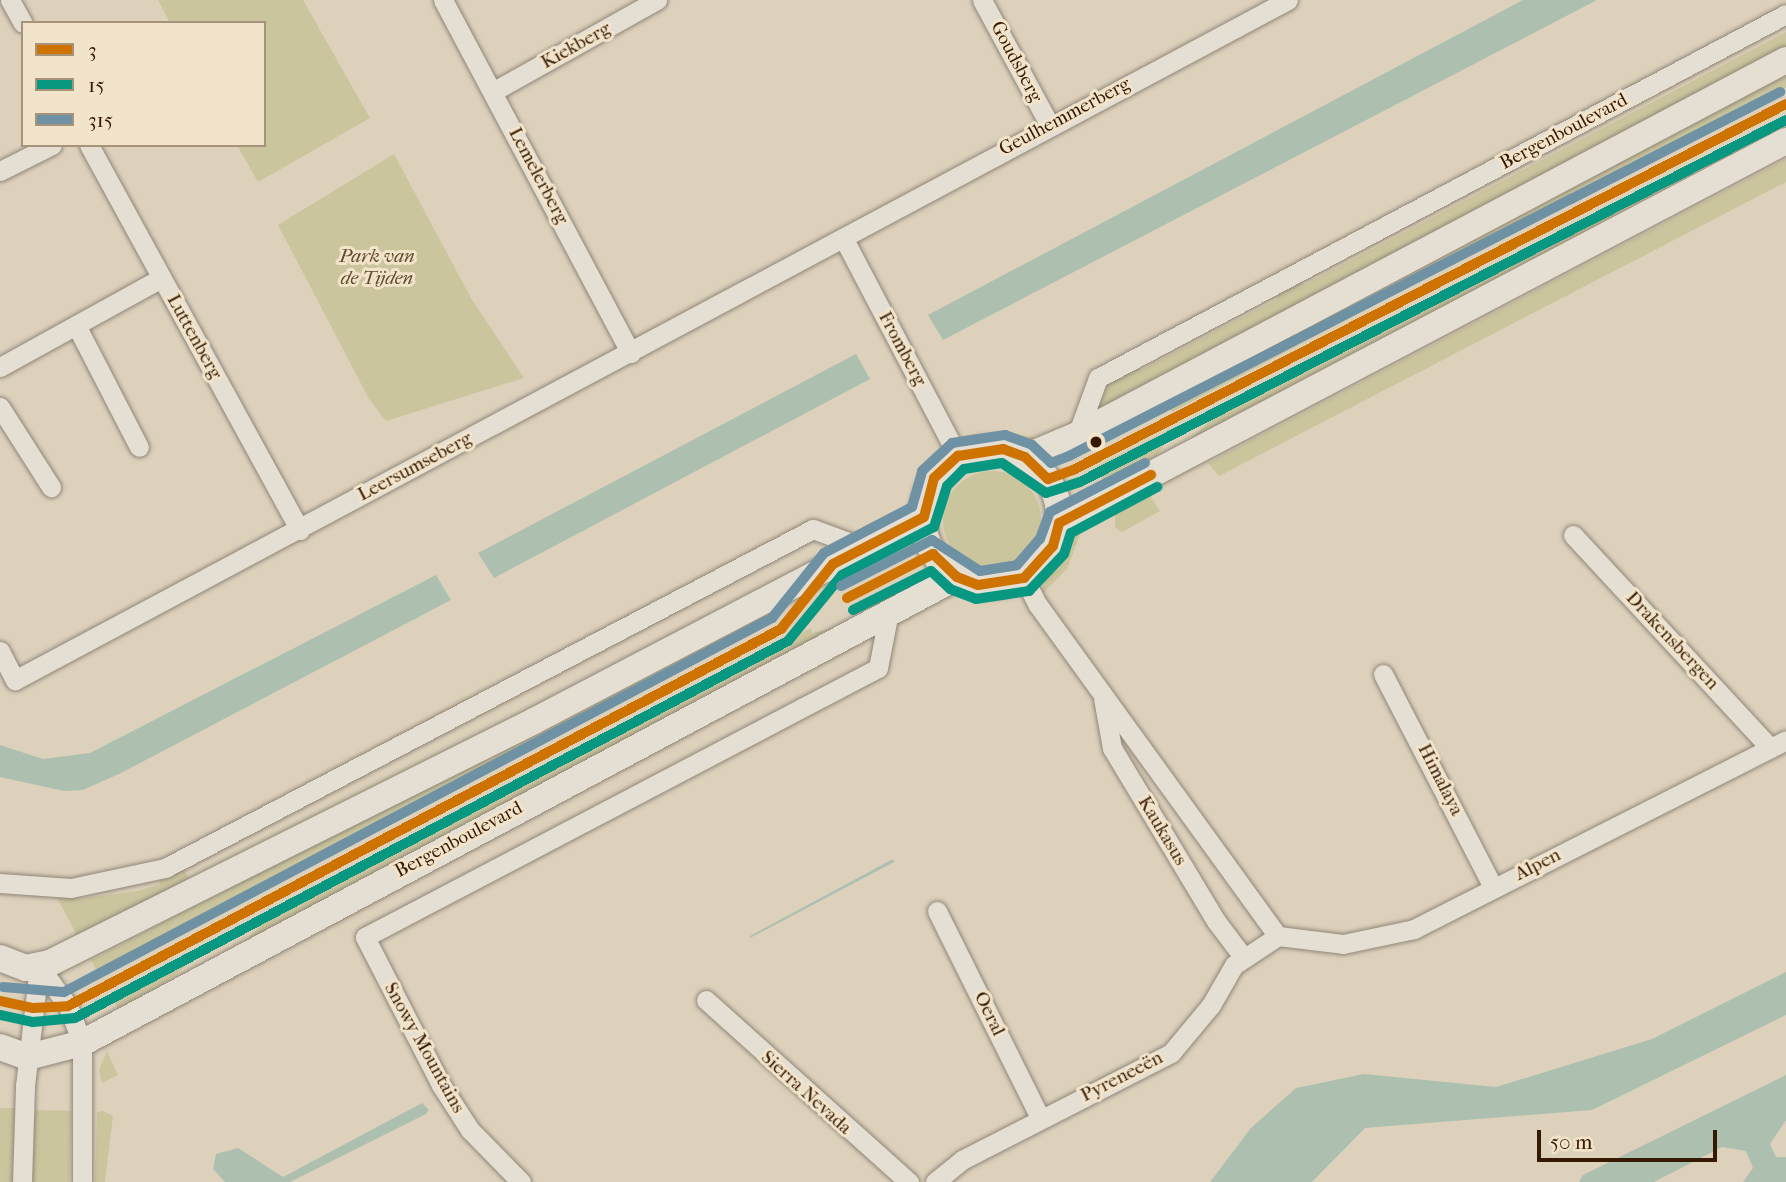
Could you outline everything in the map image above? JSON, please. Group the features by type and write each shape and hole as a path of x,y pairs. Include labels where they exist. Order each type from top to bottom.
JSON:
{"main road":[{"name":"Bergenboulevard","path":"1024,457 1077,435 1786,60"},
{"path":"1059,523 1786,141"},
{"path":"980,449 1024,457 1048,479 1059,523 1054,545 1024,578 1000,585 957,577 933,554 924,517 934,478 958,456 980,449"},
{"path":"0,958 26,968 39,966 534,721 862,547 924,517"},
{"name":"Bergenboulevard","path":"28,1057 82,1043 888,617 957,577"},
{"path":"0,1047 28,1057"}],"street":[{"path":"10,0 22,21"},
{"name":"Lemelerberg","path":"443,0 494,91 631,353"},
{"name":"Kiekberg","path":"494,91 657,0"},
{"name":"Goudsberg","path":"982,0 1049,124"},
{"name":"Geulhemmerberg","path":"845,241 1049,124 1288,0"},
{"name":"Bergenboulevard","path":"1077,435 1098,378 1786,14"},
{"path":"0,171 48,147"},
{"name":"Luttenberg","path":"90,147 300,530"},
{"name":"Leersumseberg","path":"0,651 15,680 845,241"},
{"name":"Fromberg","path":"845,241 958,456"},
{"path":"0,367 161,278"},
{"path":"76,325 139,447"},
{"path":"0,407 51,487"},
{"path":"0,883 71,888 165,868 813,529 862,547"},
{"name":"Drakensbergen","path":"1573,535 1778,744"},
{"name":"Kaukasus","path":"1024,578 1038,605 1278,936"},
{"name":"Snowy Mountains","path":"522,1182 470,1130 441,1085 365,937 878,668 888,617"},
{"name":"Himalaya","path":"1382,674 1493,887"},
{"name":"Kaukasus","path":"1102,694 1112,748 1216,921 1244,958"},
{"name":"Alpen","path":"1278,936 1343,944 1414,929 1778,744"},
{"name":"Oeral","path":"937,911 1040,1118"},
{"name":"Pyreneeën","path":"935,1182 961,1160 1171,1053 1211,1005 1234,965 1278,936"},
{"path":"39,966 68,1006 82,1043 82,1182"},
{"path":"22,1182 28,1057 39,966"},
{"name":"Sierra Nevada","path":"706,1000 909,1182"}],"green space":[{"path":"158,0 303,0 370,118 258,182 238,147 266,147 266,21 169,21"},
{"path":"1786,32 1786,54 1096,416 1104,386 1119,374 1138,365 1141,370 1278,299 1275,293 1301,279 1304,285"},
{"path":"1786,68 1786,88 1172,412 1168,407 1140,414 1086,448 1080,441"},
{"path":"1786,115 1786,134 1183,446 1213,418"},
{"name":"Park van de Tijden","path":"394,154 471,298 524,378 386,421 369,399 278,225"},
{"path":"1786,159 1786,182 1219,476 1208,463"},
{"path":"1179,425 1151,463 1107,492 1097,466"},
{"path":"1001,431 1033,437 1046,444 1022,452 983,448 961,436"},
{"path":"992,471 1011,475 1026,486 1037,501 1041,520 1037,539 1026,554 1011,565 992,569 973,565 958,554 947,539 943,520 947,501 958,486 973,475"},
{"path":"1149,494 1160,511 1122,532 1115,528 1115,508"},
{"path":"1084,524 1067,569 1043,593 1044,571 1060,544"},
{"path":"897,591 904,599 244,942 269,917 411,838 811,628 812,633 845,625"},
{"path":"802,592 769,624 100,976 91,960"},
{"path":"183,866 189,880 79,939 55,894 75,892 76,899 138,891 160,884 158,877"},
{"path":"197,956 147,999 121,1013 111,997"},
{"path":"107,1051 118,1075 102,1083 99,1070"},
{"path":"0,1108 16,1108 16,1182 0,1182"},
{"path":"32,1110 71,1111 70,1182 31,1182"},
{"path":"103,1111 113,1116 105,1182 95,1182 97,1112"}],"shaded area":[{"path":"1523,0 1597,0 943,340 928,315"},
{"path":"856,354 870,379 494,578 478,553"},
{"path":"436,575 451,600 121,773 83,790 64,791 0,777 0,745 43,759 90,753"},
{"path":"893,859 894,862 750,938 750,936"},
{"path":"1786,972 1786,1015 1592,1110 1365,1128 1312,1182 1210,1182 1251,1128 1296,1088 1364,1074 1496,1087 1652,1039"},
{"path":"1786,1075 1786,1120 1770,1144 1776,1157 1786,1157 1786,1182 1743,1182 1753,1168 1746,1151 1722,1147 1654,1182 1579,1182 1583,1175"},
{"path":"422,1103 429,1110 426,1114 290,1182 225,1182 213,1169 216,1154 238,1148 283,1177"}],"transit line":[{"name":"315","path":"3,987 64,992 772,618 824,553 912,507 922,471 952,443 1005,435 1032,445 1051,463 1069,456 1780,92"},
{"name":"3","path":"0,1001 33,1008 68,1006 781,629 833,564 924,517 934,478 958,456 1003,449 1025,457 1048,479 1075,469 1786,104"},
{"name":"15","path":"0,1015 33,1022 75,1018 788,641 842,575 934,527 947,486 964,469 1002,463 1046,493 1080,482 1786,120"},
{"name":"315","path":"841,586 932,540 980,571 1017,565 1040,539 1050,512 1145,463"},
{"name":"3","path":"847,598 933,554 957,577 978,585 1024,578 1053,546 1059,523 1151,475"},
{"name":"15","path":"853,610 931,571 950,589 976,599 1029,591 1064,554 1071,533 1157,487"}]}
